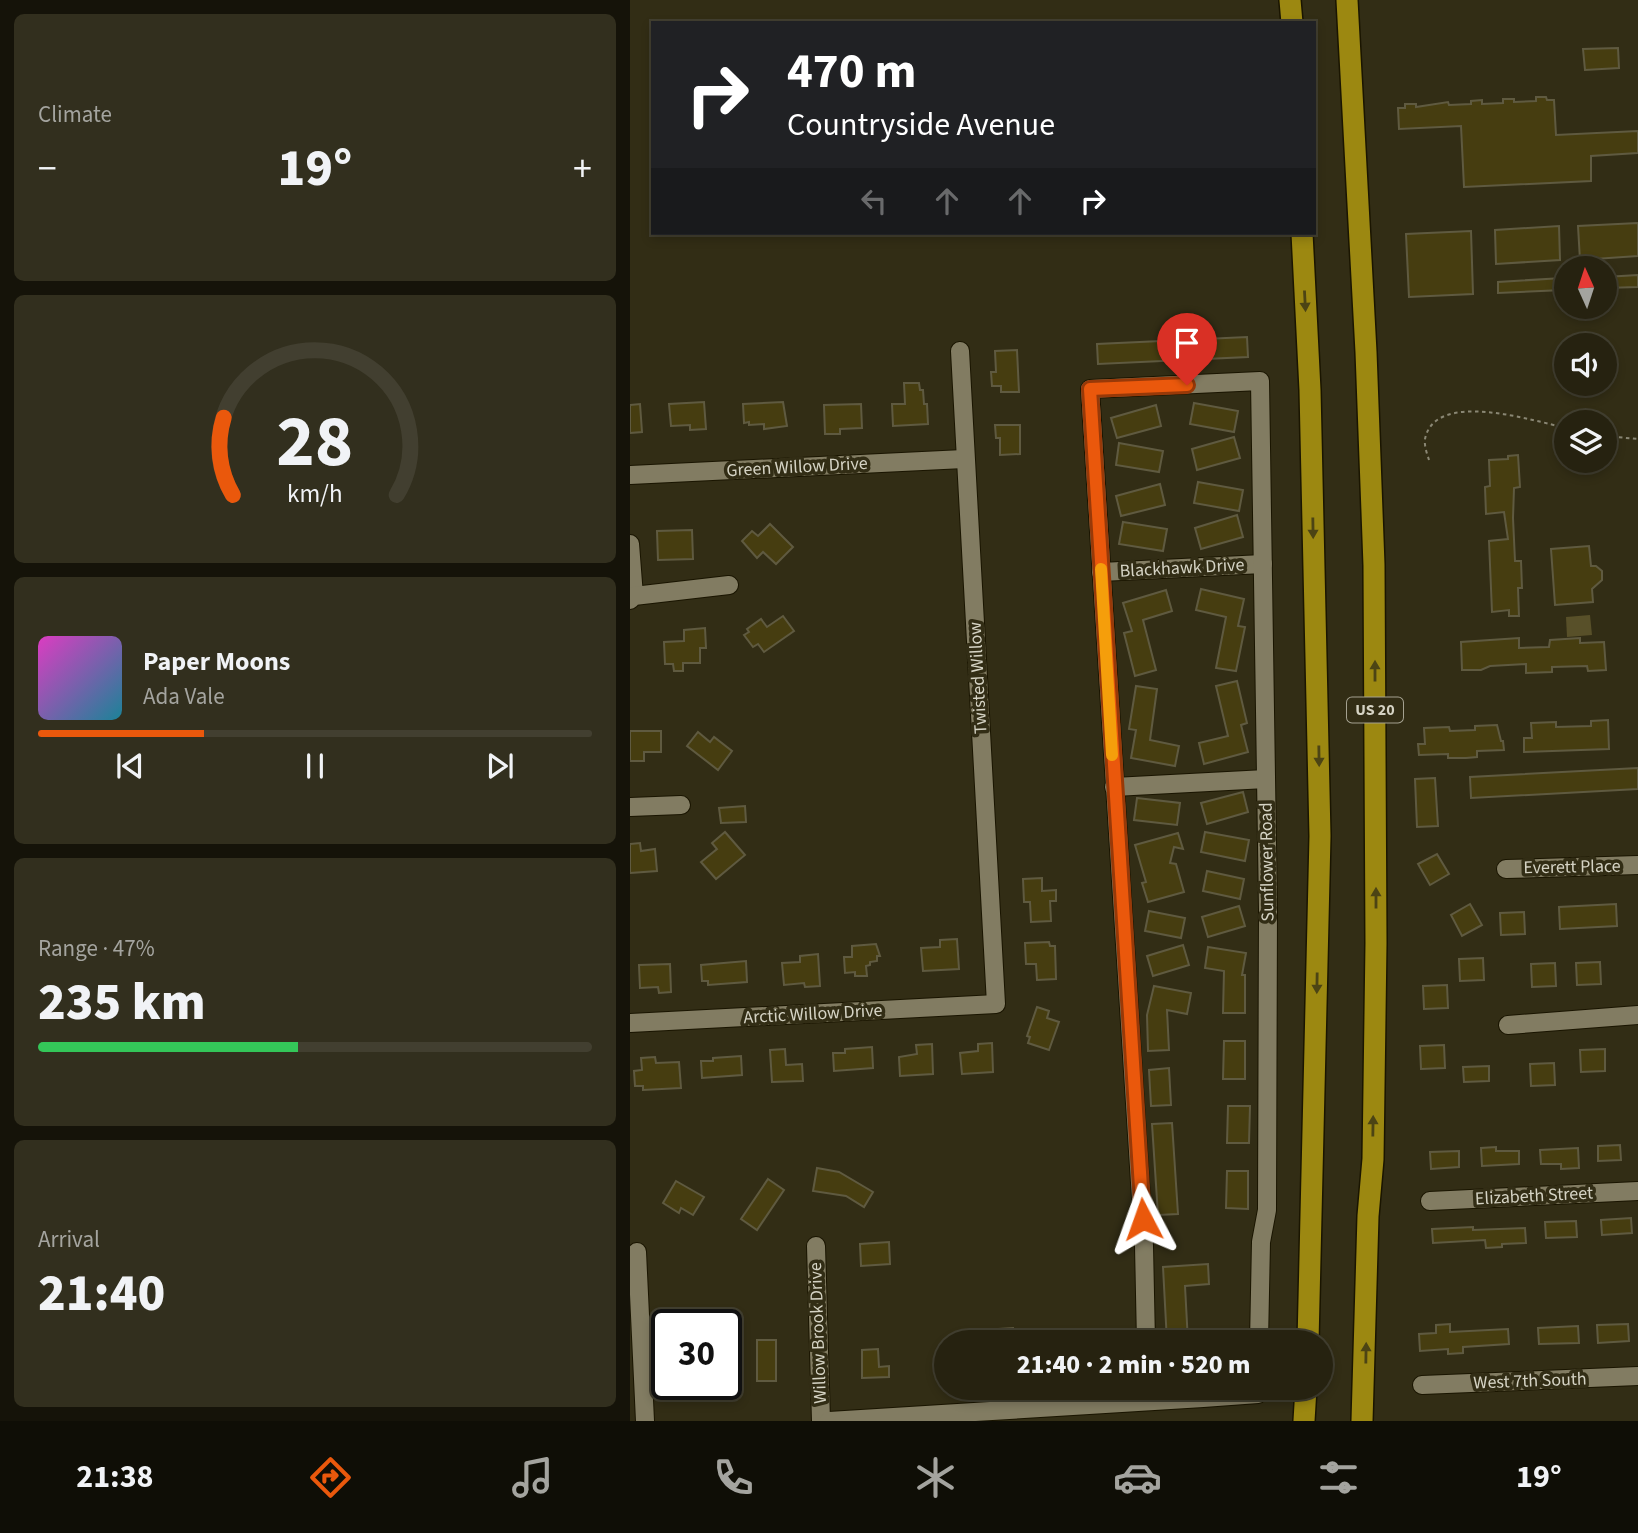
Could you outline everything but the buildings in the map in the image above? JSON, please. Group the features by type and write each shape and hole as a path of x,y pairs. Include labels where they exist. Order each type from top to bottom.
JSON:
{"highway":[{"path":"1290,0 1292,21"},
{"name":"US 20","path":"1347,0 1366,352 1374,565 1376,956 1373,1158 1368,1216 1362,1421"},
{"path":"1302,235 1310,390 1321,836 1308,1330"},
{"path":"1304,1421 1305,1400"}],"street":[{"name":"Twisted Willow","path":"960,351 996,1004"},
{"name":"Sunflower Road","path":"1101,572 1090,389 1260,381 1266,779 1268,1210 1261,1242 1259,1330"},
{"name":"Green Willow Drive","path":"630,475 964,459"},
{"path":"630,544 632,598 729,584"},
{"name":"Blackhawk Drive","path":"1101,572 1263,564"},
{"path":"1101,572 1144,1246 1146,1330"},
{"path":"1114,787 1266,779"},
{"path":"630,807 681,805"},
{"name":"Everett Place","path":"1506,869 1638,865"},
{"name":"Arctic Willow Drive","path":"630,1023 996,1004"},
{"path":"1508,1025 1638,1015"},
{"name":"Elizabeth Street","path":"1430,1201 1638,1191"},
{"name":"Willow Brook Drive","path":"816,1246 821,1421"},
{"path":"637,1252 645,1421"},
{"name":"West 7th South","path":"1422,1385 1638,1376"},
{"path":"829,1421 1085,1400"}],"path":[{"path":"1429,460 1425,440 1433,422 1457,411 1490,412 1554,425"},
{"path":"1617,437 1638,439"}],"shaded area":[{"path":"1590,615 1592,635 1567,637 1566,617"}],"slow traffic":[{"path":"1101,569 1112,755"}],"route":[{"path":"1143,1219 1090,389 1187,385"}]}
